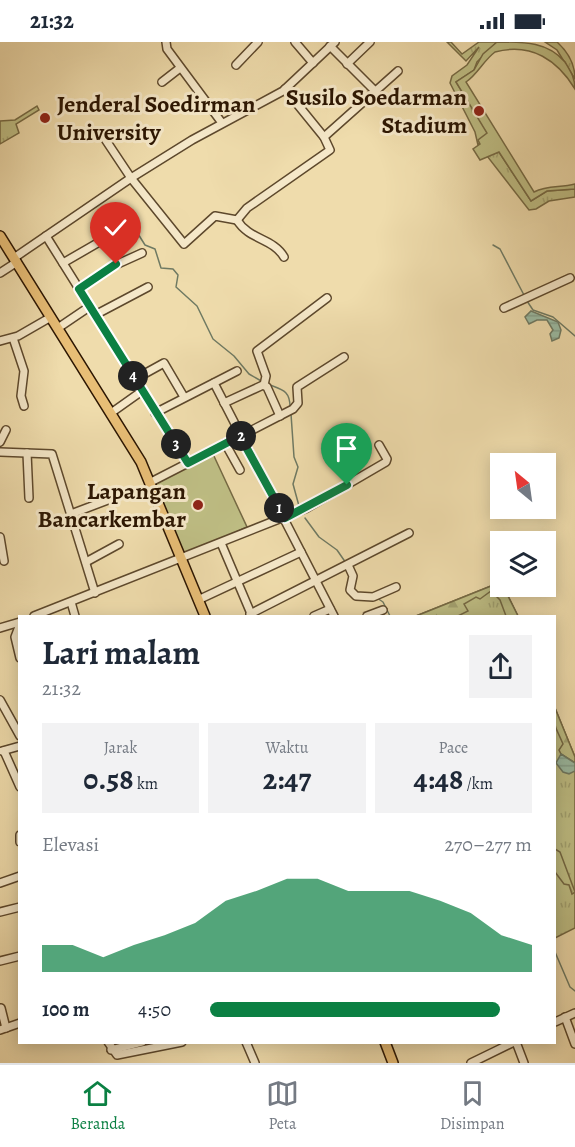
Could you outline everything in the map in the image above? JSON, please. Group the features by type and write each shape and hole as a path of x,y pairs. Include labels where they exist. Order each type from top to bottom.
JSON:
{"main road":[{"path":"0,236 111,413 151,482 205,615"},
{"path":"386,1044 393,1063"}],"street":[{"path":"166,42 167,49 180,68 222,123"},
{"path":"237,65 258,42"},
{"path":"295,42 313,63"},
{"path":"347,63 370,42"},
{"path":"0,273 46,236 131,178 222,123 285,89 333,44 347,63 376,92"},
{"path":"162,82 180,68"},
{"path":"324,137 398,71"},
{"path":"237,220 247,208 330,151 324,137 285,89"},
{"path":"105,139 131,178 185,244 215,217 237,220 250,235 275,246 284,257"},
{"path":"46,236 188,463"},
{"path":"63,263 101,241"},
{"path":"79,289 116,264 142,253"},
{"path":"504,308 570,278"},
{"path":"95,315 148,287"},
{"path":"280,416 265,384 257,351 327,298"},
{"path":"58,328 90,307"},
{"path":"0,341 13,338 51,317"},
{"path":"13,338 24,371 21,396 24,406"},
{"path":"151,482 297,406 297,387 344,357"},
{"path":"135,379 164,363 184,397"},
{"path":"155,413 237,371"},
{"path":"214,382 333,615"},
{"path":"224,403 265,384"},
{"path":"111,413 142,391"},
{"path":"0,442 6,430"},
{"path":"225,443 240,470"},
{"path":"37,615 308,508 386,462 387,459 379,445"},
{"path":"0,452 52,454 95,592"},
{"path":"27,453 29,498"},
{"path":"71,514 121,495"},
{"path":"221,543 251,615 409,533"},
{"path":"0,537 4,561"},
{"path":"86,562 119,544"},
{"path":"198,600 302,552"},
{"path":"348,565 353,576 349,588 356,596 373,597 396,587"},
{"path":"71,602 75,615"},
{"path":"316,615 330,609"},
{"path":"370,615 383,610"},
{"path":"0,628 18,624"},
{"path":"18,629 15,637 18,650"},
{"path":"0,700 18,732"},
{"path":"18,747 2,751 18,778"},
{"path":"0,883 18,877"},
{"path":"0,912 18,908"},
{"path":"0,961 18,956"},
{"path":"1,1008 3,1029 18,1024"},
{"path":"556,1022 575,1013"},
{"path":"565,1017 575,1044"},
{"path":"110,1046 117,1055 143,1045 161,1044"},
{"path":"247,1044 255,1063"},
{"path":"471,1063 511,1044"},
{"path":"516,1044 524,1063"}],"green space":[{"path":"447,42 451,42 462,54 479,42 497,42 477,62 474,70 456,82 488,133 478,145 475,132 450,83 452,76 467,65 479,47 466,61"},
{"name":"Susilo Soedarman Stadium","path":"497,42 527,43 544,47 558,55 571,72 575,89 561,70 542,56 521,50 508,50 495,52 466,82 534,192 544,188 575,184 575,189 547,191 531,201 499,152 480,160 473,149 480,144 478,140 487,133 456,82 474,70 483,54"},
{"path":"545,42 557,42 564,50 572,63 575,79 557,50"},
{"path":"37,106 39,110 16,124 19,133 0,144 0,121 15,120"},
{"path":"499,152 531,201 547,191 575,189 575,197 549,201 536,209 529,210 487,156"},
{"name":"Lapangan Bancarkembar","path":"213,454 247,527 183,557 149,483"},
{"path":"490,586 490,597 508,597 518,615 418,615"},
{"path":"490,586 490,592 480,599 476,597 464,604 468,611 460,615 418,615"},
{"path":"497,597 508,597 518,615 506,615"},
{"path":"556,710 575,757 575,928 556,938"},
{"path":"556,710 575,757 575,763 561,754 559,750 563,744 556,728"},
{"path":"556,850 560,852 575,892 572,894 569,885 564,884 556,873"}],"shaded area":[{"path":"531,311 558,322 561,330 559,338 552,341 550,334 553,330 547,320 537,320 529,324 525,317"},
{"path":"561,754 575,763 575,771 569,774 563,772 556,763"}],"waterway":[{"path":"113,220 135,229 145,245 155,249 161,268 173,269 178,275 176,287 197,306 213,339 234,356 249,374 263,382"},
{"path":"493,245 500,249 525,297"},
{"path":"527,301 533,310 553,317 575,336"},
{"path":"270,385 287,394 290,407"},
{"path":"291,414 294,457 298,467 293,484 299,506"},
{"path":"305,518 319,537 337,550 346,563"},
{"path":"377,598 383,602 390,615"},
{"path":"556,954 570,987 575,991"}],"place":[{"name":"Susilo Soedarman Stadium","path":"479,111"},
{"name":"Jenderal Soedirman University","path":"45,118"},
{"name":"Lapangan Bancarkembar","path":"198,505"}],"route":[{"path":"116,264 79,289 188,463 240,436 285,518 308,508 347,485"}]}
